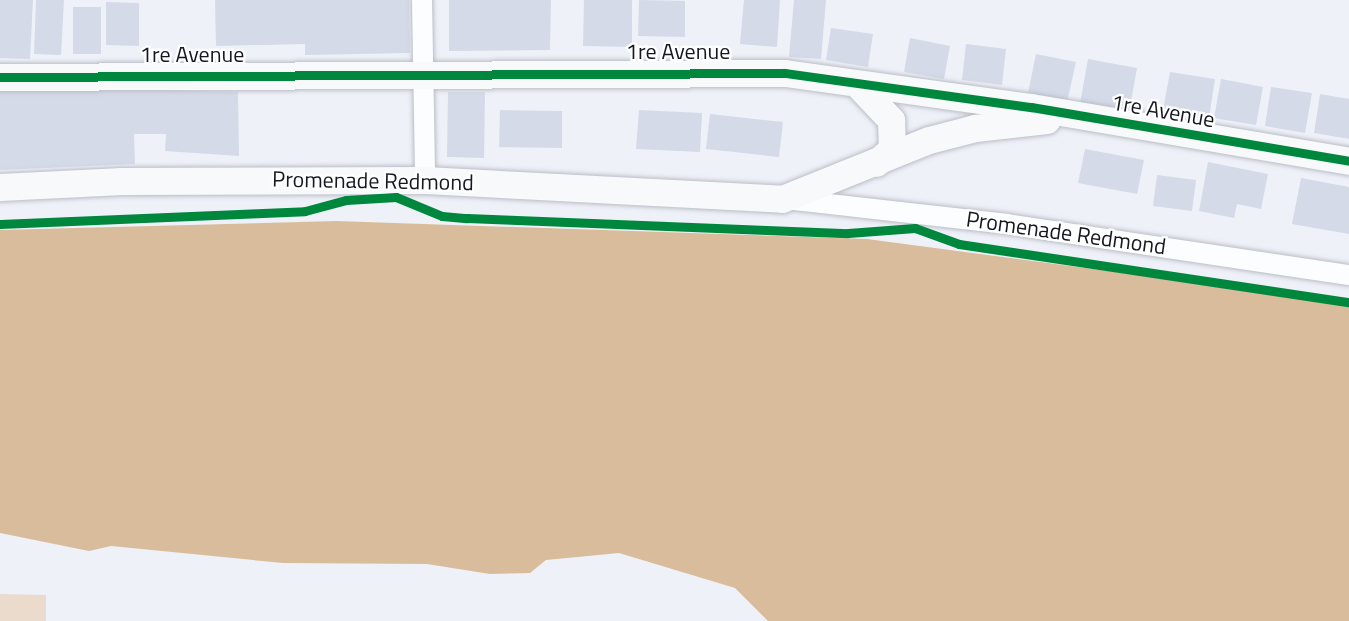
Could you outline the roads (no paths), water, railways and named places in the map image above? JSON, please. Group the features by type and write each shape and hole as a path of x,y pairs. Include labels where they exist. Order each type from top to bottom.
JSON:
{"street":[{"path":"422,0 425,180"},
{"name":"1re Avenue","path":"0,77 422,75 689,70 785,73 1087,117 1349,161"},
{"path":"857,84 891,120 892,149 875,164"},
{"name":"Promenade Redmond","path":"782,199 975,128 1087,117"},
{"name":"Promenade Redmond","path":"0,187 122,181 425,180 782,199 1007,224 1349,275"}]}
